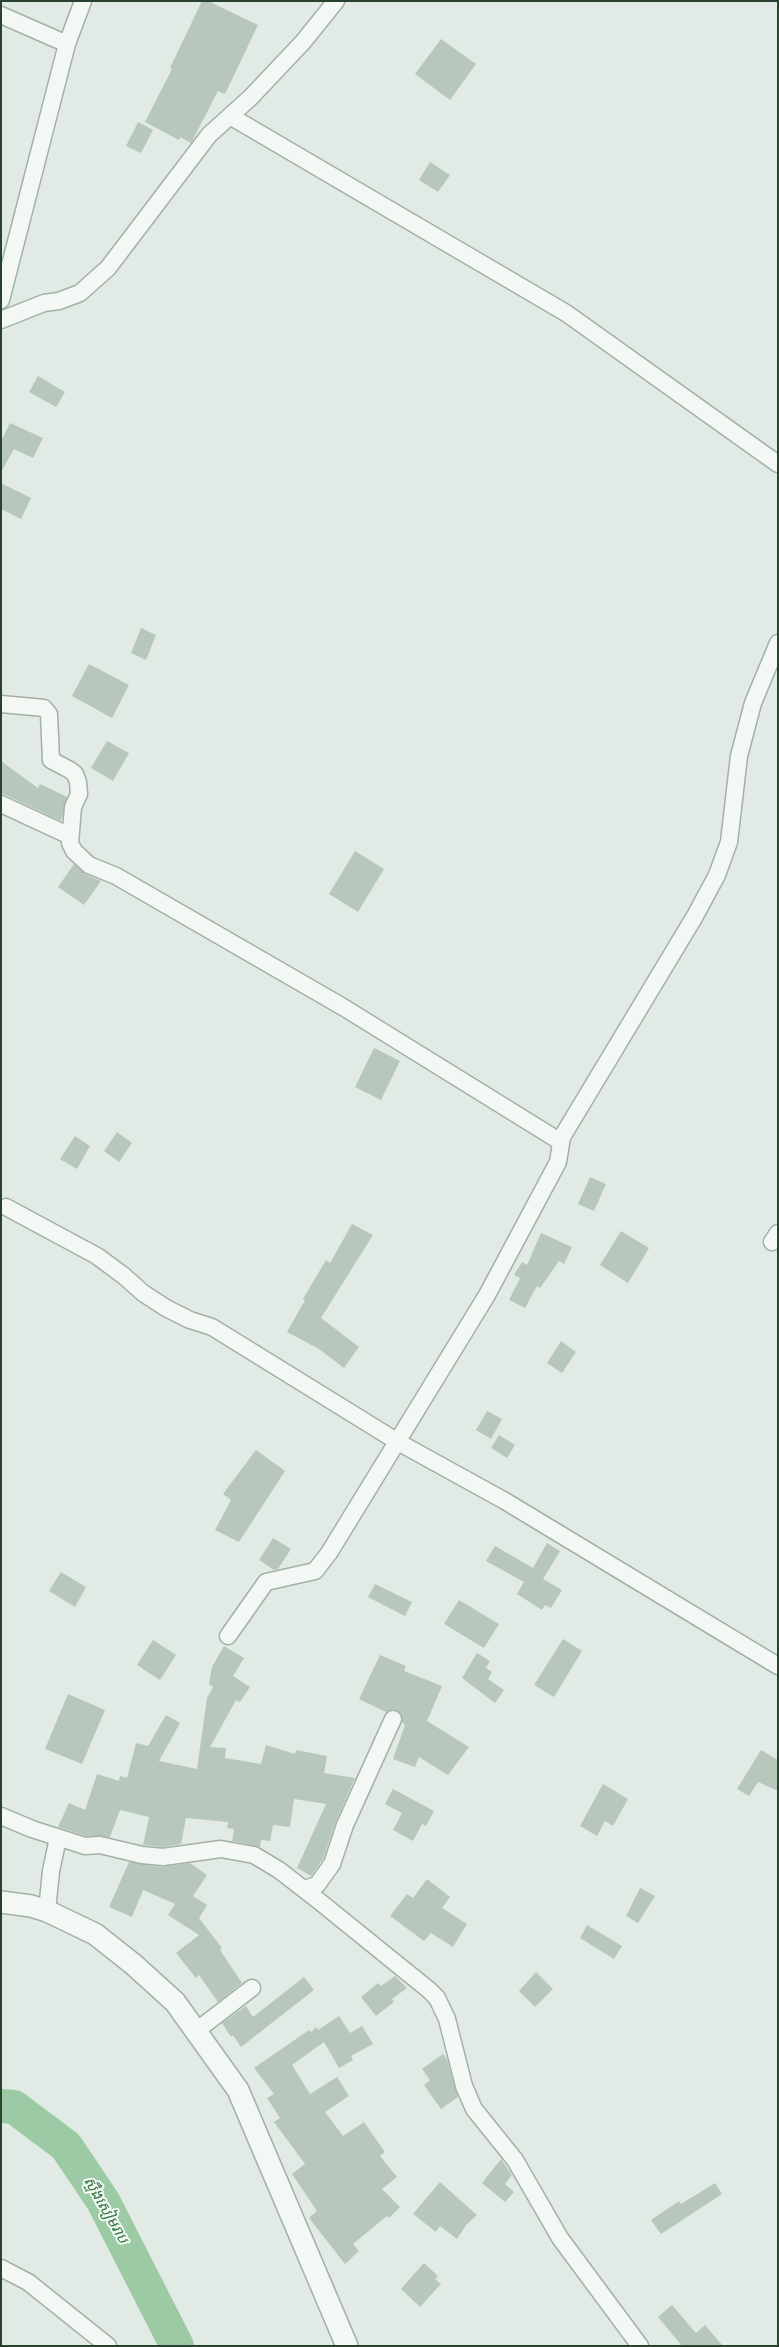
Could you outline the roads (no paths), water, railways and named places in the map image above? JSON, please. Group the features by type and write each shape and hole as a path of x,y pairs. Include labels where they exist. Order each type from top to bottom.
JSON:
{"street":[{"path":"1,300 67,44 83,1"},
{"path":"1,320 44,303 59,301 80,293 108,268 209,135 303,42 336,1"},
{"path":"1,15 67,44"},
{"path":"230,116 566,313 778,464"},
{"path":"228,1636 266,1582 315,1571 329,1553 376,1473 398,1442 487,1295 558,1162 560,1142 577,1110 695,916 717,875 729,842 741,748 753,703 778,643"},
{"path":"1,704 44,708 50,714 51,760 75,774 78,782 79,794 73,807 70,836 74,851 89,865 116,876 335,1002 560,1142"},
{"path":"1,804 70,836"},
{"path":"6,1207 97,1256 124,1276 142,1293 166,1308 190,1320 212,1327 398,1442 505,1501 778,1666"},
{"path":"304,1889 317,1885 332,1864 345,1825 393,1719"},
{"path":"1,1816 32,1829 86,1846 100,1845 142,1855 163,1857 221,1849 254,1855 304,1889 437,1998 447,2019 464,2086 474,2109 515,2160 560,2238 640,2346"},
{"path":"47,1911 51,1871 58,1838"},
{"path":"1,1902 31,1906 47,1911 95,1934 176,2002 238,2090 347,2346"},
{"path":"196,2031 252,1988"},
{"path":"1,2268 28,2282 108,2346"}],"waterway":[{"name":"ស្ទឹងសៀមរាប","path":"1,2106 14,2107 66,2146 103,2201 177,2346"}]}
